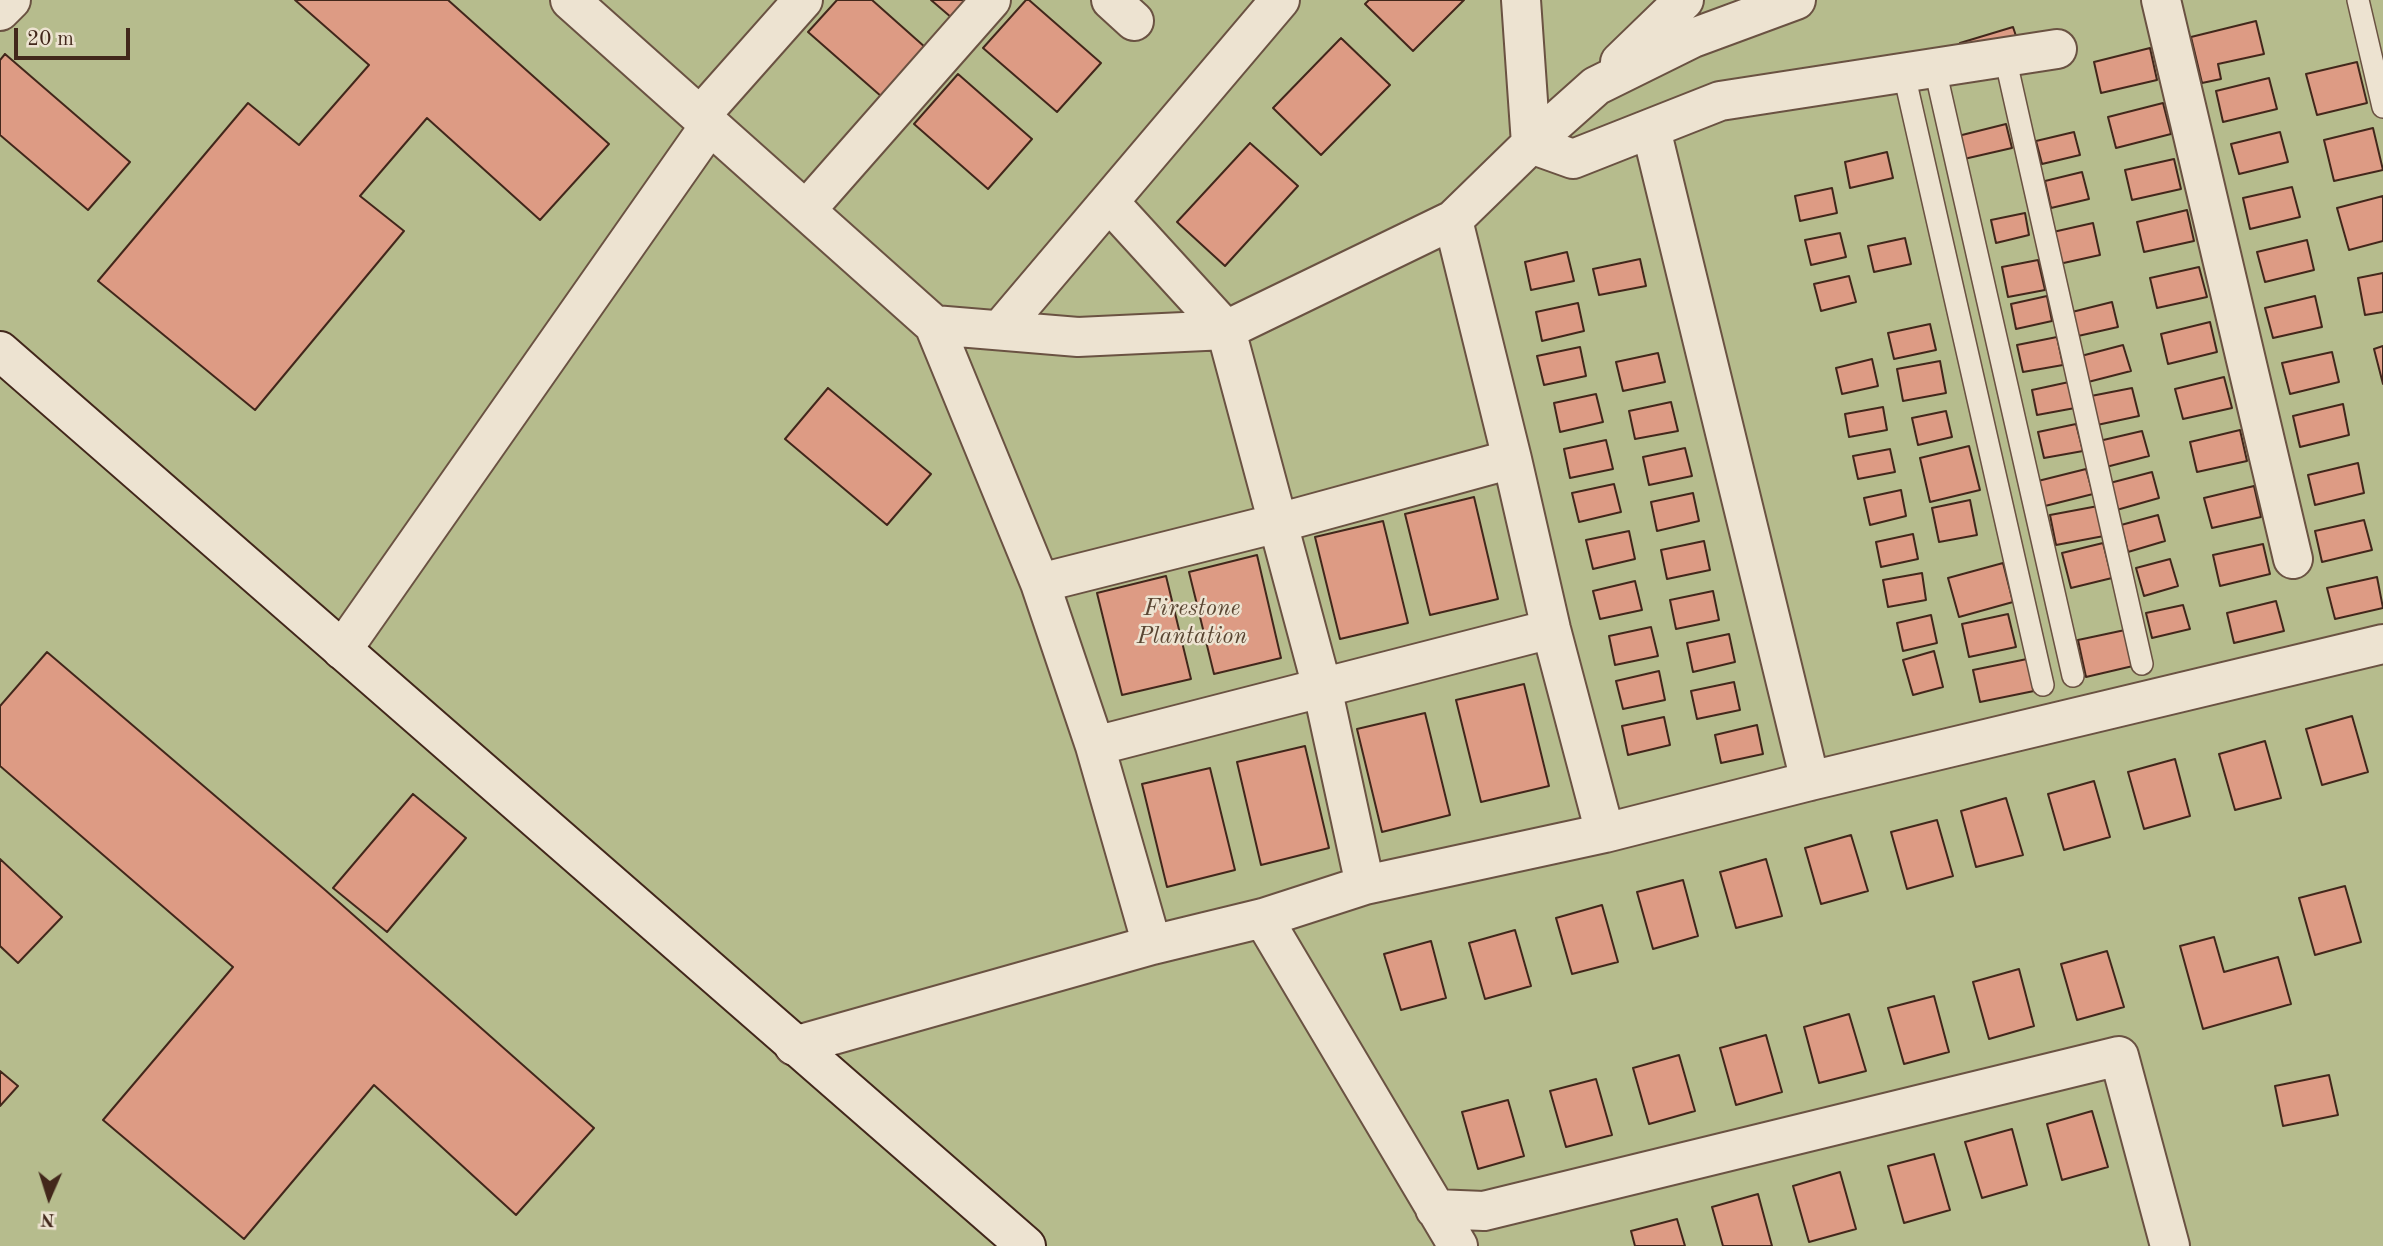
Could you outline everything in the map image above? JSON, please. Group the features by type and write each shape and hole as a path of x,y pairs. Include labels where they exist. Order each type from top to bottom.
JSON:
{"street":[{"path":"0,10 11,0"},
{"path":"570,0 934,326 1041,583 1095,746 1152,945"},
{"path":"342,650 705,121 803,0"},
{"path":"806,210 991,0"},
{"path":"1000,330 1280,0"},
{"path":"1521,0 1531,144"},
{"path":"934,326 1079,337 1226,330 1453,220 1684,0"},
{"path":"1596,86 1693,38 1796,0"},
{"path":"2161,0 2293,559"},
{"path":"1531,144 1573,159 1720,102 2057,49"},
{"path":"1651,129 1810,781"},
{"path":"1109,202 1226,330 1322,687 1365,885"},
{"path":"1453,220 1551,629 1605,833"},
{"path":"0,351 1026,1246"},
{"path":"1041,583 1278,523 1512,459"},
{"path":"1095,746 1551,629"},
{"path":"794,1046 1152,945 1263,918 1365,885 1605,833 1810,781 2383,644"},
{"path":"1263,918 1458,1246"},
{"path":"1435,1209 1484,1211 2119,1056 2169,1246"}],"lane":[{"path":"2358,0 2383,107"},
{"path":"2005,57 2142,664"},
{"path":"1920,71 2073,676"},
{"path":"1920,71 2043,685"}],"green space":[{"name":"Firestone Plantation","path":"0,0 2383,0 2383,1246 0,1246"}],"building":[{"path":"295,0 448,0 609,144 540,220 427,118 360,196 404,231 255,410 98,281 248,103 299,145 369,65"},
{"path":"837,0 872,0 926,48 882,97 808,32"},
{"path":"931,0 968,0 952,18"},
{"path":"1026,0 1101,63 1057,112 983,48"},
{"path":"1369,0 1464,0 1413,51 1365,4"},
{"path":"2256,21 2264,54 2218,64 2221,79 2202,83 2191,37"},
{"path":"2013,27 2018,42 1965,58 1960,43"},
{"path":"1341,38 1390,85 1321,155 1273,108"},
{"path":"2150,48 2157,80 2101,93 2094,62"},
{"path":"5,54 130,162 88,210 0,135 0,60"},
{"path":"2357,62 2367,103 2317,115 2306,74"},
{"path":"958,74 1032,139 988,189 914,124"},
{"path":"2269,78 2277,109 2223,122 2216,91"},
{"path":"2163,103 2171,134 2116,148 2108,117"},
{"path":"2006,124 2012,148 1964,159 1958,136"},
{"path":"2373,128 2383,170 2334,181 2324,140"},
{"path":"2074,132 2080,155 2042,164 2036,141"},
{"path":"2280,132 2288,162 2239,174 2231,144"},
{"path":"1250,143 1298,186 1225,266 1177,222"},
{"path":"1887,152 1893,178 1850,188 1845,162"},
{"path":"2174,159 2181,189 2132,200 2125,170"},
{"path":"2082,172 2089,199 2051,208 2045,181"},
{"path":"2292,187 2300,217 2250,229 2243,198"},
{"path":"1832,188 1837,213 1800,221 1795,196"},
{"path":"2383,196 2383,241 2349,250 2337,208"},
{"path":"2187,210 2194,241 2144,252 2137,222"},
{"path":"2025,213 2029,235 1996,243 1991,220"},
{"path":"2093,223 2100,255 2059,264 2053,232"},
{"path":"1840,233 1846,257 1811,265 1805,240"},
{"path":"1905,238 1911,264 1874,272 1868,246"},
{"path":"2307,240 2314,270 2265,282 2257,252"},
{"path":"1567,252 1574,281 1531,290 1525,262"},
{"path":"1640,259 1646,286 1599,295 1593,269"},
{"path":"2038,260 2045,290 2008,297 2002,267"},
{"path":"2199,267 2207,297 2157,308 2150,278"},
{"path":"2383,273 2383,312 2365,315 2358,278"},
{"path":"1849,276 1856,302 1821,311 1814,284"},
{"path":"2047,296 2052,321 2016,329 2011,304"},
{"path":"2315,296 2322,327 2273,338 2265,308"},
{"path":"2112,302 2118,327 2078,336 2072,312"},
{"path":"1578,303 1584,331 1542,341 1536,312"},
{"path":"2210,322 2217,352 2168,364 2161,334"},
{"path":"1930,324 1936,350 1894,359 1888,333"},
{"path":"2057,337 2063,365 2023,372 2017,345"},
{"path":"2123,345 2131,371 2088,382 2081,356"},
{"path":"2383,346 2383,384 2374,349"},
{"path":"1580,347 1586,376 1544,385 1537,356"},
{"path":"2332,352 2339,382 2290,394 2282,363"},
{"path":"1658,353 1665,382 1623,391 1616,362"},
{"path":"1872,359 1878,386 1842,394 1836,368"},
{"path":"1940,361 1946,393 1903,401 1897,369"},
{"path":"2224,377 2232,408 2183,419 2175,389"},
{"path":"2069,382 2075,408 2037,415 2032,390"},
{"path":"828,388 931,474 887,525 785,439"},
{"path":"2132,388 2139,416 2097,425 2091,396"},
{"path":"1596,394 1603,422 1560,432 1554,403"},
{"path":"1671,402 1678,431 1635,439 1629,411"},
{"path":"2343,404 2349,435 2300,447 2293,416"},
{"path":"1883,407 1887,430 1849,437 1845,414"},
{"path":"1946,411 1952,437 1918,445 1912,418"},
{"path":"2076,424 2083,451 2044,458 2038,432"},
{"path":"2240,430 2247,461 2197,472 2190,442"},
{"path":"2142,431 2149,456 2106,467 2099,441"},
{"path":"1606,440 1613,469 1570,478 1564,449"},
{"path":"1969,446 1980,490 1930,502 1920,458"},
{"path":"1685,448 1692,476 1649,485 1643,457"},
{"path":"1890,449 1895,472 1858,479 1853,456"},
{"path":"2358,463 2364,493 2315,505 2308,475"},
{"path":"2086,469 2093,494 2045,506 2038,481"},
{"path":"2152,472 2159,498 2113,511 2106,484"},
{"path":"1614,484 1621,512 1579,522 1572,493"},
{"path":"2254,486 2261,517 2212,528 2204,498"},
{"path":"1901,490 1906,516 1870,525 1864,498"},
{"path":"1693,493 1699,521 1657,531 1651,502"},
{"path":"1474,497 1498,599 1430,615 1405,514"},
{"path":"1970,500 1977,535 1939,542 1932,508"},
{"path":"2098,506 2104,536 2056,545 2050,515"},
{"path":"2158,515 2165,541 2128,552 2121,525"},
{"path":"2364,520 2372,550 2322,562 2315,531"},
{"path":"1383,521 1408,623 1340,639 1315,537"},
{"path":"1629,531 1635,559 1593,569 1586,540"},
{"path":"1913,534 1918,559 1881,567 1876,542"},
{"path":"1704,541 1710,570 1667,579 1661,550"},
{"path":"2103,543 2112,578 2071,588 2062,553"},
{"path":"2263,544 2270,574 2220,586 2213,555"},
{"path":"1257,555 1281,658 1214,674 1189,572"},
{"path":"2170,559 2178,586 2144,596 2136,568"},
{"path":"2003,563 2013,602 1959,617 1948,578"},
{"path":"1922,573 1926,600 1888,607 1883,580"},
{"path":"1166,576 1191,679 1122,695 1097,593"},
{"path":"2377,577 2383,608 2335,619 2327,588"},
{"path":"1635,581 1642,610 1600,619 1593,591"},
{"path":"1713,591 1719,620 1676,629 1670,600"},
{"path":"2276,601 2284,631 2234,643 2227,613"},
{"path":"2183,605 2190,629 2152,638 2146,613"},
{"path":"2008,614 2016,647 1969,657 1962,624"},
{"path":"1931,615 1937,643 1903,651 1897,623"},
{"path":"1651,627 1658,656 1615,665 1609,636"},
{"path":"2125,630 2133,666 2086,677 2078,640"},
{"path":"1729,634 1735,662 1693,672 1687,643"},
{"path":"1934,651 1943,687 1913,695 1903,660"},
{"path":"47,652 324,889 594,1128 516,1215 374,1085 244,1239 103,1120 233,967 0,766 0,706"},
{"path":"2027,659 2034,691 1980,702 1973,670"},
{"path":"1659,671 1665,700 1623,709 1616,681"},
{"path":"1734,682 1740,710 1697,719 1691,691"},
{"path":"1524,684 1549,786 1481,802 1456,700"},
{"path":"1425,713 1450,815 1382,832 1357,729"},
{"path":"2352,716 2368,772 2322,785 2306,729"},
{"path":"1664,717 1670,745 1628,755 1622,726"},
{"path":"1757,725 1763,754 1721,763 1715,735"},
{"path":"2265,741 2281,798 2235,810 2219,754"},
{"path":"1305,746 1329,848 1261,865 1237,762"},
{"path":"2175,759 2190,816 2144,829 2128,772"},
{"path":"1210,768 1235,870 1167,887 1142,784"},
{"path":"2094,781 2110,837 2064,850 2048,794"},
{"path":"413,794 466,838 387,932 333,888"},
{"path":"2006,798 2023,855 1976,867 1961,811"},
{"path":"1937,820 1953,876 1907,889 1891,832"},
{"path":"1851,835 1868,891 1821,904 1805,848"},
{"path":"0,859 62,917 18,963 0,946"},
{"path":"1766,859 1782,916 1736,928 1720,872"},
{"path":"1683,880 1698,936 1653,949 1637,892"},
{"path":"2345,886 2361,942 2315,955 2299,898"},
{"path":"1602,905 1618,962 1572,974 1556,918"},
{"path":"1515,930 1531,986 1485,999 1469,943"},
{"path":"2214,937 2224,972 2278,957 2291,1004 2203,1029 2180,946"},
{"path":"1431,941 1446,998 1401,1010 1384,954"},
{"path":"2107,951 2124,1007 2077,1020 2061,964"},
{"path":"2019,969 2034,1026 1989,1039 1973,982"},
{"path":"1934,996 1949,1052 1904,1064 1888,1008"},
{"path":"1849,1014 1866,1071 1819,1083 1804,1027"},
{"path":"1766,1035 1782,1092 1736,1105 1720,1048"},
{"path":"1679,1055 1695,1111 1649,1124 1633,1068"},
{"path":"0,1071 18,1086 0,1106"},
{"path":"2329,1075 2338,1115 2283,1126 2275,1086"},
{"path":"1596,1079 1612,1135 1566,1147 1550,1091"},
{"path":"1508,1100 1524,1156 1478,1169 1462,1112"},
{"path":"2092,1111 2108,1167 2062,1180 2047,1124"},
{"path":"2012,1129 2027,1185 1982,1198 1965,1142"},
{"path":"1934,1154 1950,1210 1904,1223 1888,1166"},
{"path":"1840,1172 1856,1229 1809,1242 1793,1186"},
{"path":"1758,1194 1772,1246 1723,1246 1712,1207"},
{"path":"1677,1219 1685,1246 1635,1246 1631,1231"}]}
